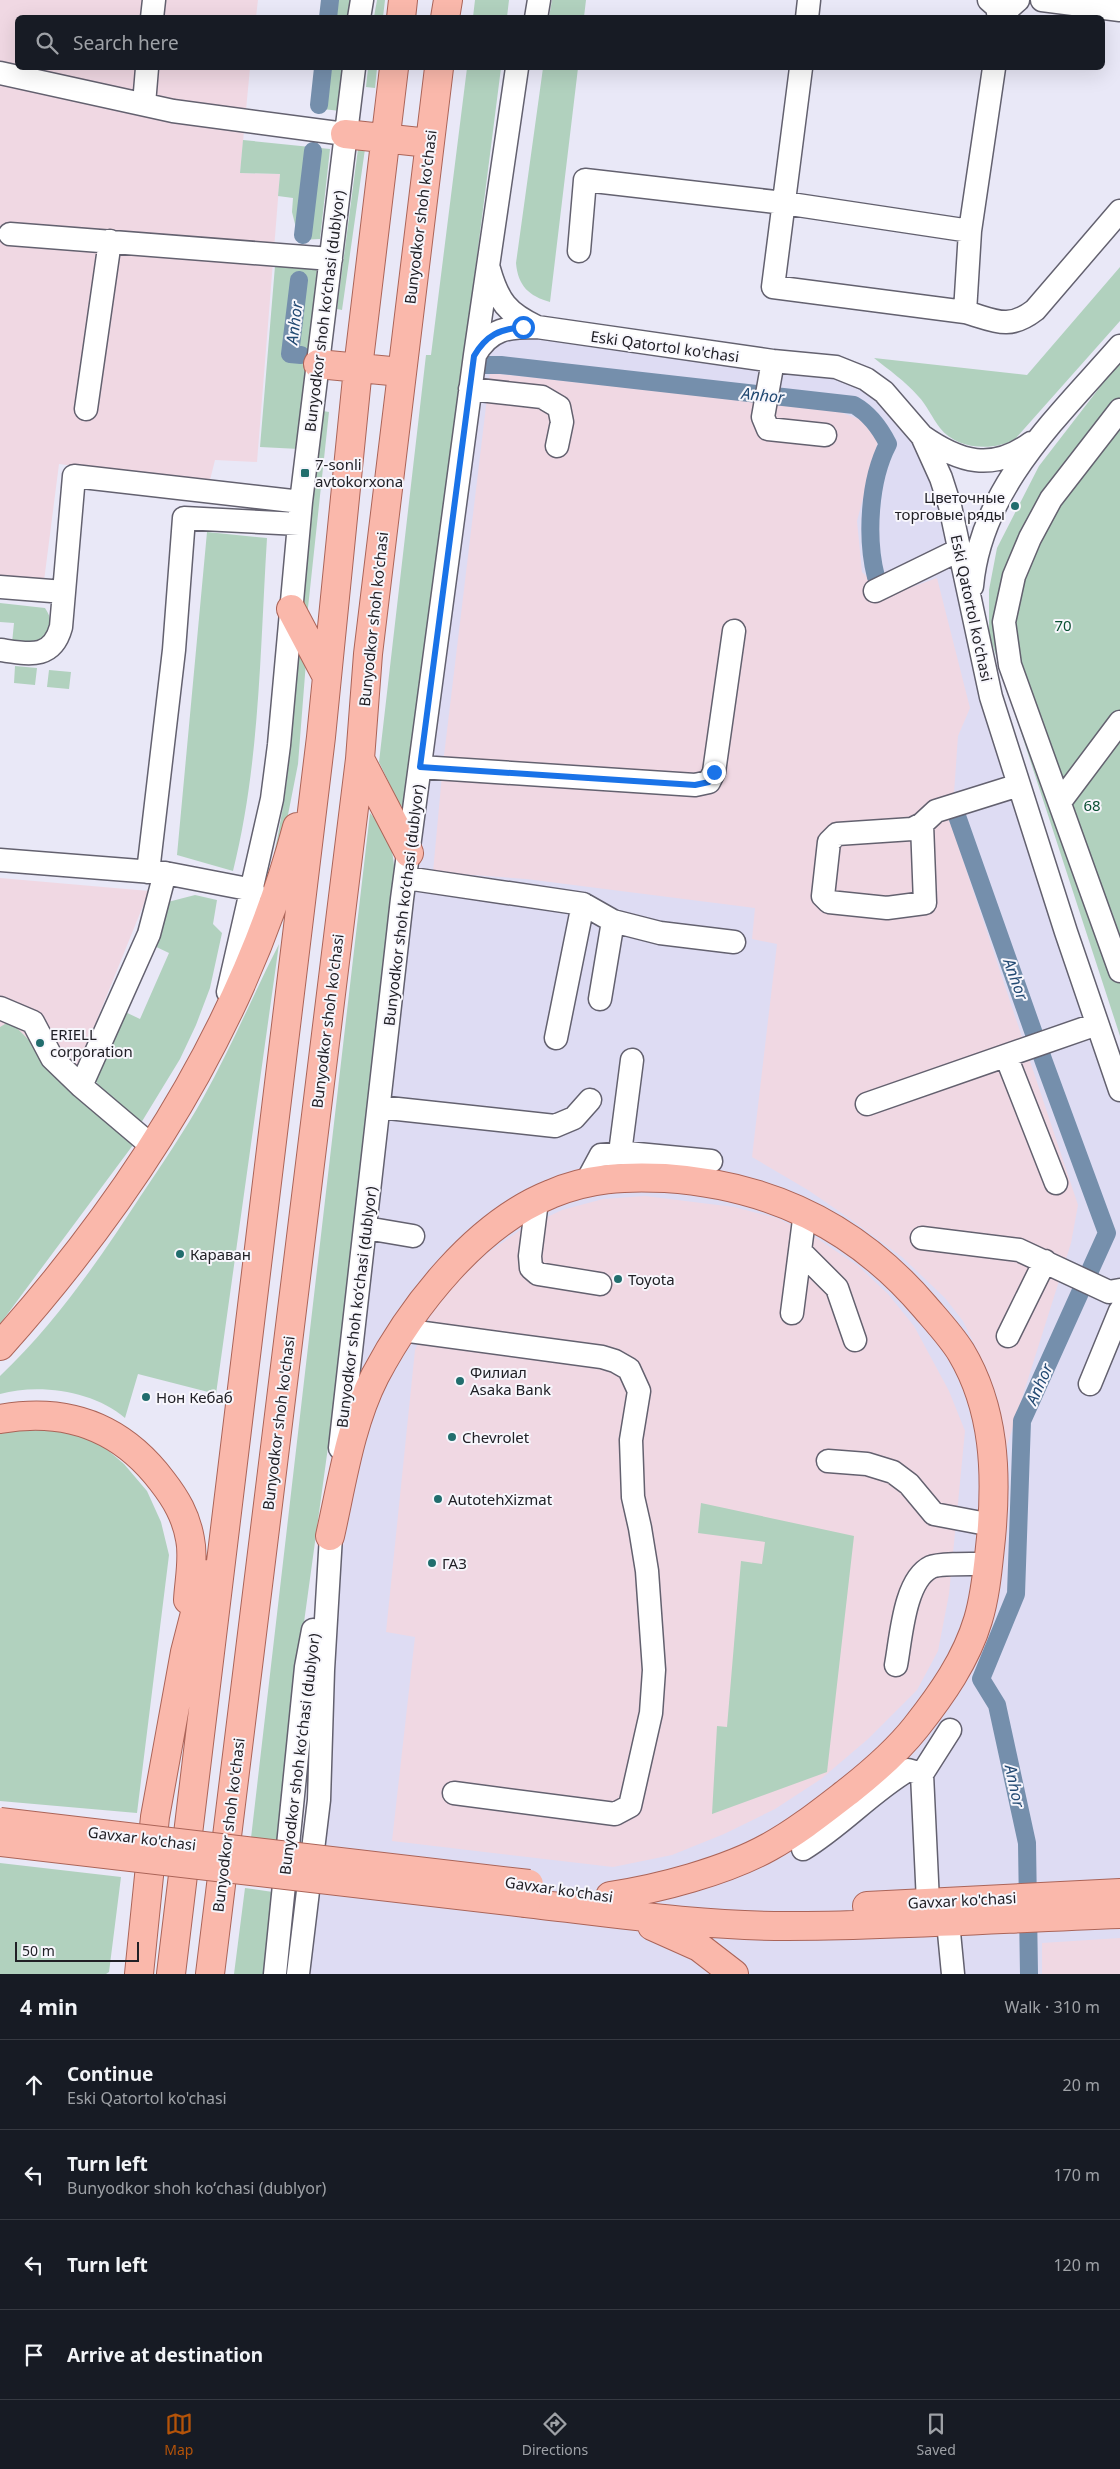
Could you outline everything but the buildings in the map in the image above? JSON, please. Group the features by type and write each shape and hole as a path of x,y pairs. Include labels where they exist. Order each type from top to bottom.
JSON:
{"main road":[{"path":"400,15 403,0"},
{"path":"446,15 448,0"},
{"path":"171,1974 321,737 358,368 394,70"},
{"name":"Bunyodkor shoh ko'chasi","path":"210,1974 360,759 368,654 439,70"},
{"path":"345,134 429,143"},
{"path":"318,364 401,372"},
{"path":"291,609 326,675"},
{"path":"0,1346 56,1281 153,1147 179,1105 220,1027 264,931 294,837 321,737"},
{"path":"360,759 407,865"},
{"path":"330,1536 353,1436 373,1380 402,1330 437,1282 468,1250 506,1220 548,1194 587,1181 633,1176 686,1180 762,1194 806,1212 845,1234 880,1261 911,1290 961,1352 976,1383 990,1426 994,1473 988,1564 978,1619 959,1666 933,1705 902,1744 866,1777 801,1827 766,1849 711,1871 608,1904"},
{"path":"0,1419 48,1416 93,1425 126,1444 155,1472 184,1513 191,1540 185,1652"},
{"path":"136,1971 155,1818 185,1652 233,1461"},
{"name":"Gavxar ko'chasi","path":"0,1822 608,1904 682,1921 785,1926 948,1922 1001,1908"},
{"name":"Gavxar ko'chasi","path":"0,1842 528,1894"},
{"name":"Gavxar ko'chasi","path":"608,1904 680,1905 793,1911 928,1902 1001,1908 1049,1906 1120,1893"},
{"path":"608,1904 636,1920 699,1947 734,1974"},
{"name":"Gavxar ko'chasi","path":"1049,1906 1120,1914"}],"street":[{"path":"152,15 154,0"},
{"path":"360,15 362,0"},
{"path":"523,15 525,0"},
{"path":"536,15 539,0"},
{"path":"807,15 809,0"},
{"path":"989,0 997,7 998,15"},
{"path":"1005,15 1008,9 1018,0"},
{"path":"1042,0 1120,10"},
{"path":"144,104 147,70"},
{"name":"Bunyodkor shoh koʻchasi (dublyor)","path":"220,1027 253,890 272,799 278,754 300,513 354,70"},
{"name":"Bunyodkor shoh koʻchasi (dublyor)","path":"275,1974 306,1667 330,1536 407,865 474,356 517,70"},
{"path":"512,110 525,82 527,70"},
{"path":"801,70 773,287 965,312 1006,323 1022,320 1035,310 1120,211"},
{"path":"965,312 970,231 994,70"},
{"path":"0,73 173,111 345,134"},
{"path":"579,251 585,180 784,203 970,231"},
{"path":"10,234 330,259"},
{"path":"86,409 110,241"},
{"name":"Eski Qatortol ko'chasi","path":"488,265 495,288 504,305 518,318 537,327"},
{"name":"Eski Qatortol ko'chasi","path":"474,356 489,336 498,331 537,327 773,362 836,367 860,376 892,399 922,436 946,492 991,697 1120,1090"},
{"path":"971,609 976,556 987,520 1003,487 1052,424 1120,346"},
{"path":"773,362 762,417 768,428 825,435"},
{"path":"470,389 542,397 559,407 562,422 557,446"},
{"path":"1120,410 1051,499 1030,538 1014,576 1004,622 1010,665 1120,971"},
{"path":"922,436 952,454 989,462 1012,455 1052,424"},
{"path":"0,650 41,652 54,645 61,627 74,476 300,513"},
{"path":"81,1086 149,934 156,872 184,518 300,513"},
{"path":"875,591 959,550"},
{"path":"0,587 64,592"},
{"path":"420,767 695,785 709,782 714,772 734,631"},
{"path":"1060,802 1120,722"},
{"path":"922,824 925,903 887,908 829,902 823,896 829,842 837,834 860,831 901,832 922,824 936,811 1019,785"},
{"path":"0,860 156,872 253,890"},
{"path":"407,865 583,904 613,921 660,933 734,942"},
{"path":"556,1038 583,904"},
{"path":"600,999 613,921"},
{"path":"0,1008 33,1022 52,1058 81,1086 153,1147"},
{"path":"867,1104 1097,1024"},
{"path":"1006,1056 1056,1184"},
{"path":"620,1154 632,1060"},
{"path":"379,1107 555,1126 574,1118 590,1100"},
{"path":"587,1181 601,1156 620,1154 711,1161"},
{"path":"537,1201 530,1256 531,1268 538,1274 600,1284"},
{"path":"792,1313 806,1212"},
{"path":"366,1228 414,1236"},
{"path":"922,1238 1019,1250 1055,1265 1116,1298 1090,1384"},
{"path":"800,1251 837,1288 855,1340"},
{"path":"1008,1336 1055,1265"},
{"path":"402,1330 602,1357 616,1361 629,1369 639,1392 631,1440 633,1497 640,1528 646,1571 654,1670 649,1721 630,1806 615,1814 454,1793"},
{"path":"828,1462 867,1464 893,1472 909,1484 934,1514 992,1525"},
{"name":"Bunyodkor shoh koʻchasi (dublyor)","path":"298,1974 319,1800 330,1536"},
{"path":"896,1666 910,1591 920,1575 932,1566 988,1564"},
{"path":"928,1902 922,1774 950,1730"},
{"path":"803,1849 821,1838 894,1778 908,1770 922,1774"},
{"path":"948,1922 953,1974"}],"shaded area":[{"path":"0,0 258,0 256,15 15,15 15,70 250,70 240,173 280,174 257,462 215,460 209,484 59,464 44,581 0,577"},
{"path":"498,331 836,367 922,436 971,609 1120,1090 1120,1974 298,1974 323,1670 475,355"},
{"path":"490,373 835,410 861,420 878,441 857,521 862,572 886,596 937,578 970,708 958,736 954,793 949,818 1078,1205 1071,1243 1004,1455 1003,1425 997,1396 988,1372 963,1321 945,1298 902,1257 853,1221 808,1190 752,1157 777,944 752,939 755,908 526,879 433,872 443,764"},
{"path":"0,878 149,891 73,1079 0,1161"},
{"path":"645,1196 734,1207 777,1218 818,1239 858,1266 888,1294 914,1326 949,1391 965,1431 949,1594 938,1651 917,1690 868,1739 821,1779 775,1809 724,1834 672,1855 613,1867 392,1841 415,1637 386,1632 415,1350 433,1311 459,1278 489,1252 522,1229 562,1210 603,1199"},
{"path":"1120,1938 1120,1974 1042,1974 1042,1943"}],"green space":[{"path":"335,0 351,0 349,15 333,15"},
{"path":"377,0 385,0 383,15 374,15"},
{"path":"475,0 509,0 507,15 473,15"},
{"path":"552,0 586,0 584,15 549,15"},
{"path":"327,70 344,70 340,111 323,109"},
{"path":"368,70 377,70 375,88 366,87"},
{"path":"467,70 501,70 407,805 400,806 379,762 426,355 431,355"},
{"path":"543,70 578,70 550,302 536,297 526,289 519,278 516,263"},
{"path":"243,140 330,149 320,239 299,240 292,212 293,198 278,196 280,174 240,173"},
{"path":"358,149 365,149 342,310 337,309"},
{"path":"275,266 317,268 299,449 260,447"},
{"path":"1120,267 1120,321 1015,439 1006,443 986,447 975,446 965,444 947,435 913,391 874,358 1027,375"},
{"path":"1120,361 1120,1036 989,634 989,590 997,548 1039,466"},
{"path":"323,411 329,412 307,617 302,605"},
{"path":"207,532 267,538 254,747 249,789 233,871 177,855"},
{"path":"0,603 45,608 50,625 44,642 12,643 14,623 0,622"},
{"path":"298,645 306,662 298,764 285,830 273,859 279,832 290,753"},
{"path":"15,666 37,668 35,685 14,683"},
{"path":"49,670 71,672 69,689 47,687"},
{"path":"370,813 389,840 395,873 338,1374 302,1637 278,1841 251,1838"},
{"path":"195,895 217,900 213,924 222,933 210,988 196,1025 180,1059 141,1123 112,1102 89,1073 119,1009 140,1019 169,953 148,943 164,903"},
{"path":"279,944 216,1394 138,1374 125,1418 98,1401 66,1392 32,1389 0,1394 0,1376 39,1335 75,1291 109,1244 188,1123 223,1060"},
{"path":"10,1021 133,1145 0,1324 0,1027"},
{"path":"55,1425 97,1441 124,1464 147,1491 161,1522 169,1555 137,1813 0,1801 0,1433"},
{"path":"701,1503 854,1536 827,1772 712,1814 717,1726 727,1727 741,1561 762,1564 765,1542 698,1533"},
{"path":"0,1863 121,1877 109,1972 106,1974 0,1974"},
{"path":"245,1888 273,1892 265,1974 234,1974"}],"waterway":[{"name":"Anhor","path":"328,15 330,0"},
{"name":"Anhor","path":"319,105 323,70"},
{"name":"Anhor","path":"303,235 313,151"},
{"name":"Anhor","path":"299,280 290,354 301,355"},
{"name":"Anhor","path":"484,365 501,365 854,405 874,422 888,444 877,474 871,509 871,545 876,577"},
{"name":"Anhor","path":"957,816 1107,1233 1022,1421 1016,1594 981,1679 997,1705 1027,1843 1029,1974"}],"place":[{"name":"7-sonli avtokorxona","path":"305,473"},
{"name":"Цветочные торговые ряды","path":"1015,506"},
{"name":"ERIELL corporation","path":"40,1043"},
{"name":"Караван","path":"180,1254"},
{"name":"Toyota","path":"618,1279"},
{"name":"Филиал Asaka Bank","path":"460,1381"},
{"name":"Нон Кебаб","path":"146,1397"},
{"name":"Chevrolet","path":"452,1437"},
{"name":"AutotehXizmat","path":"438,1499"},
{"name":"ГАЗ","path":"432,1563"}],"route":[{"path":"523,327 509,328 489,336 480,345 474,356 420,767 695,785 709,782 714,772"}],"park label":[{"name":"70","path":"1063,625"},
{"name":"68","path":"1092,805"}]}
